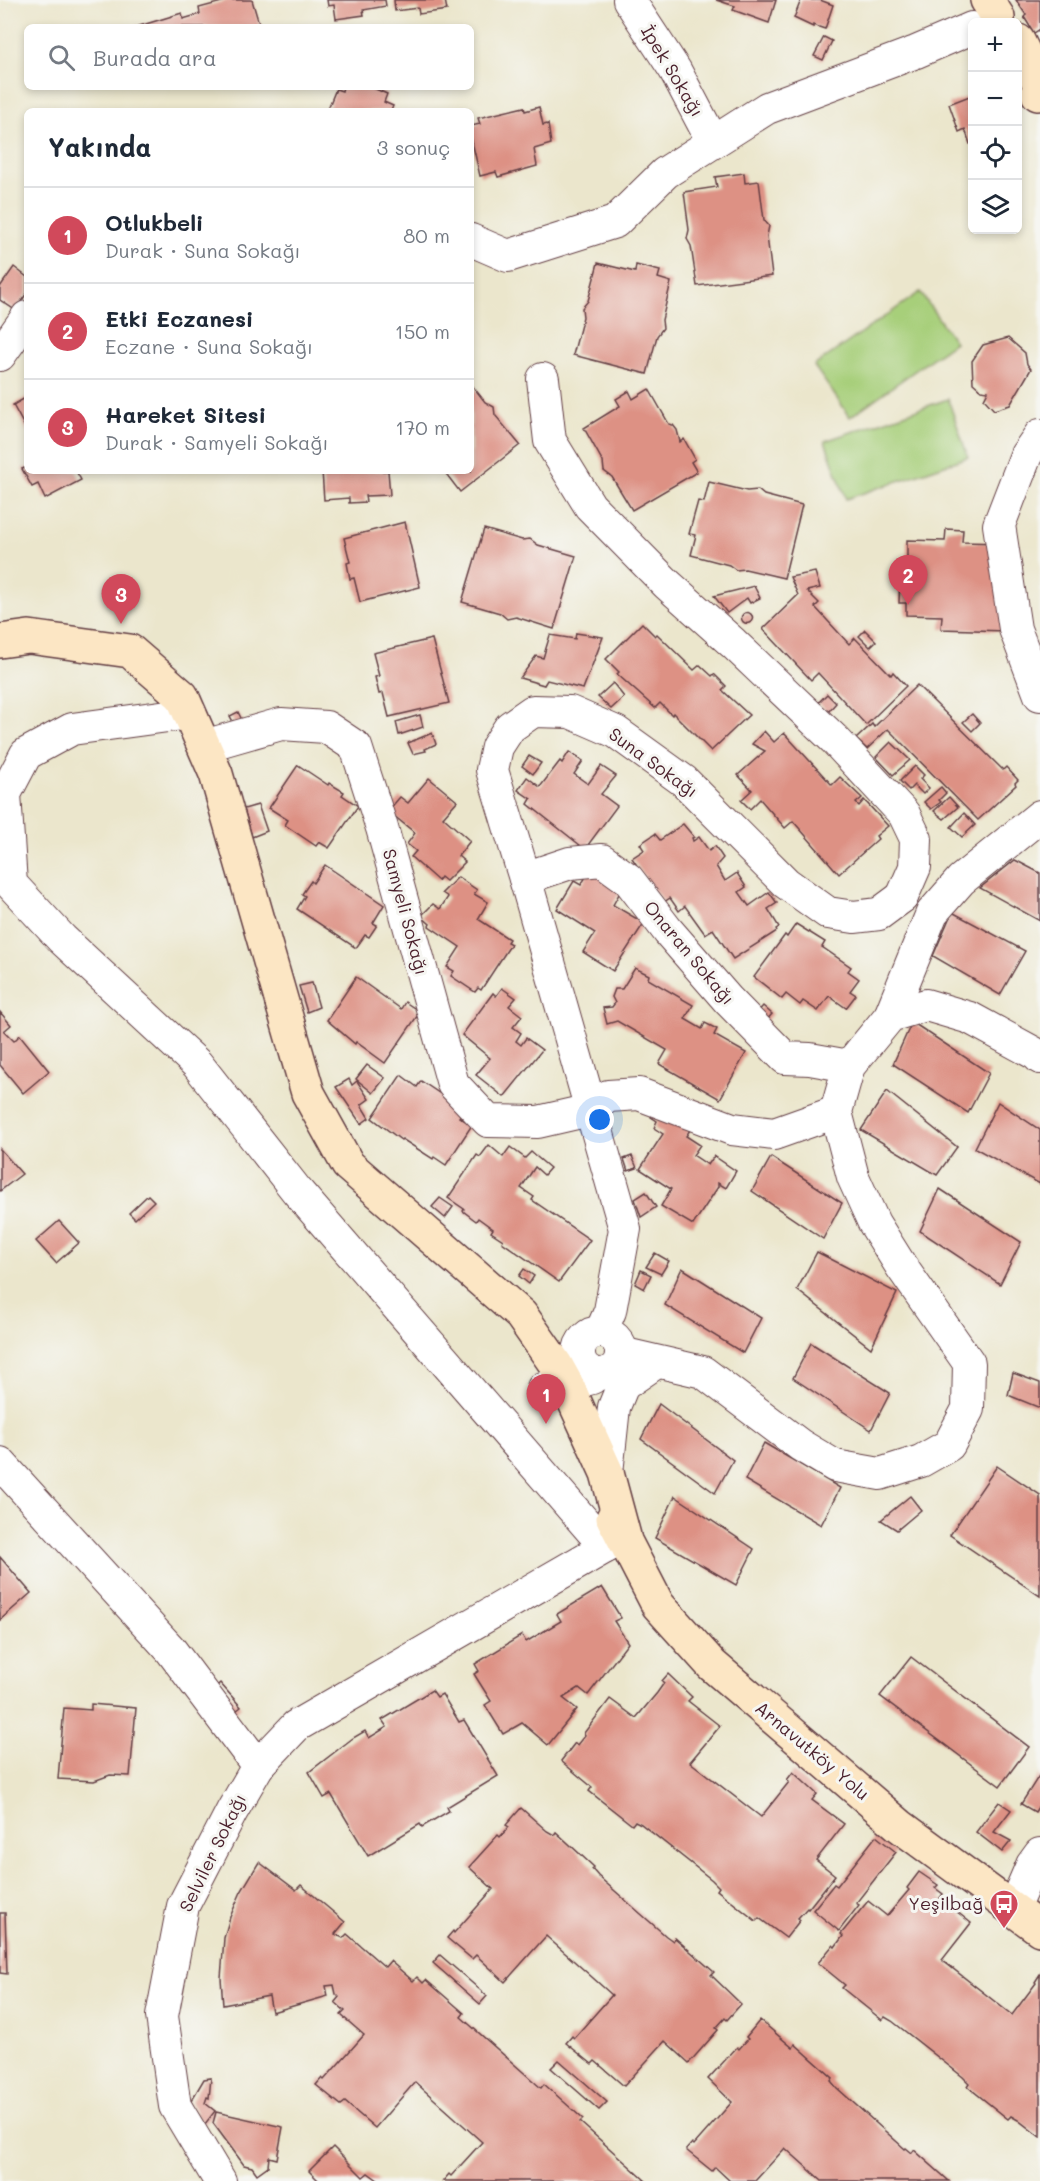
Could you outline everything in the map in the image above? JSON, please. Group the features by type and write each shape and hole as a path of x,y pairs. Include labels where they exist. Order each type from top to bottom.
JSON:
{"street":[{"name":"İpek Sokağı","path":"628,0 675,70 713,142"},
{"path":"474,241 508,256 615,222 665,173 767,108 968,32"},
{"path":"1022,59 1039,83 1034,89"},
{"path":"0,355 24,321"},
{"path":"543,379 550,441 590,506 667,584 835,740 904,814 916,839 915,867 902,897 932,913"},
{"path":"1040,435 1026,455 999,525 1015,628 1040,695"},
{"path":"0,641 28,637 130,651 182,696 216,774 308,1093 348,1165 481,1281 489,1300 518,1343 555,1379 607,1473"},
{"name":"Suna Sokağı","path":"603,1350 625,1229 492,770 496,747 510,727 533,711 570,712 616,732 684,781 786,883 828,913 854,917 879,914 902,897"},
{"path":"190,713 72,729 26,754 5,794 11,884 62,939 197,1064 297,1191 615,1542"},
{"name":"Samyeli Sokağı","path":"204,746 282,724 326,727 356,747 453,1084 488,1121 538,1122 590,1110"},
{"path":"555,1379 603,1350 704,1372 800,1444 835,1466 880,1474 921,1461 949,1445 968,1409 969,1363 901,1266 874,1223 853,1177 836,1112 849,1066 890,1016 932,913 961,880 1040,816"},
{"name":"Onaran Sokağı","path":"525,878 570,863 602,860 628,879 668,931 728,1000 785,1058 810,1059 849,1066"},
{"path":"890,1016 926,1005 970,1018 1040,1058"},
{"path":"590,1110 608,1096 639,1094 732,1129 774,1134 836,1112"},
{"path":"615,1542 607,1473 614,1407 623,1385 657,1361"},
{"path":"555,1379 592,1485 615,1542"},
{"path":"0,1463 170,1649 258,1766"},
{"name":"Selviler Sokağı","path":"220,2181 175,2106 162,2016 183,1906 258,1766 296,1726 615,1542"},
{"name":"Arnavutköy Yolu","path":"615,1542 658,1605 712,1665 900,1826 1040,1929"},
{"path":"1013,1909 1032,1865 1040,1854"}],"green space":[{"path":"920,292 955,342 850,417 814,366"},
{"path":"948,399 968,457 846,499 825,441"}],"building":[{"path":"229,0 252,0 259,24 146,24 182,13 183,19 200,14 199,8"},
{"path":"327,0 385,0 386,6 363,10 364,15 336,19 334,5 328,6"},
{"path":"394,0 445,0 447,10 419,14 418,8 395,11"},
{"path":"716,0 776,0 769,23 733,10 735,6"},
{"path":"801,0 820,0 833,5 825,29 813,25 813,27 794,18"},
{"path":"1016,0 1040,0 1040,29 1034,33"},
{"path":"824,37 832,41 823,60 814,56"},
{"path":"336,90 378,90 387,94 384,102 393,106 392,108 328,108"},
{"path":"968,97 968,138 965,129 959,132 949,104"},
{"path":"524,107 525,111 539,107 543,125 548,124 551,144 534,149 537,166 498,177 496,172 480,176 474,150 474,125 480,124 478,118"},
{"path":"744,173 745,183 759,181 764,220 769,226 767,236 772,276 697,286 691,246 687,239 689,230 684,192 717,187 715,177"},
{"path":"598,263 635,272 636,265 660,271 658,278 671,282 662,320 663,328 657,336 647,374 573,355 583,317 582,308 588,301"},
{"path":"14,267 24,275 24,297 15,310 0,300 0,287"},
{"path":"1008,338 1025,353 1027,364 1031,369 1010,405 994,410 984,399 988,391 981,390 973,383 972,361 983,345"},
{"path":"474,388 485,402 494,407 495,415 520,445 460,492 446,474 474,474"},
{"path":"649,389 669,424 677,430 680,442 684,439 695,459 691,462 697,472 632,510 612,477 604,471 603,462 584,428 620,406 616,399 629,391 633,399"},
{"path":"24,399 24,425 13,405"},
{"path":"25,474 78,474 81,480 45,499 38,484 32,487"},
{"path":"322,474 388,474 390,495 365,496 366,502 349,503 349,498 324,500"},
{"path":"709,482 747,491 758,490 764,495 802,505 784,578 745,569 736,570 729,565 691,555 696,535 689,534 698,501 704,502"},
{"path":"405,522 420,587 360,602 354,578 350,579 347,563 350,562 344,538"},
{"path":"484,529 522,540 530,539 538,545 576,556 554,629 516,617 507,619 500,613 462,602"},
{"path":"946,529 963,530 962,542 1000,543 1006,631 941,629 942,616 906,615 906,603 899,603 900,576 907,576 907,540 945,541"},
{"path":"815,572 820,588 807,591 819,603 815,607 849,644 855,638 891,675 893,672 906,686 866,725 818,673 811,680 763,629 798,595 790,577"},
{"path":"754,586 760,598 750,603 747,598 727,613 714,596"},
{"path":"747,612 753,618 747,624 741,618"},
{"path":"642,623 655,636 657,634 694,670 700,665 712,676 714,674 726,686 722,690 749,715 711,751 660,703 655,708 617,674 619,672 606,659"},
{"path":"865,630 876,641 870,647 859,636"},
{"path":"576,633 603,637 583,689 547,680 544,685 520,678 536,656 543,658 550,635 575,639"},
{"path":"432,639 449,703 389,717 383,693 379,694 375,677 379,676 373,653"},
{"path":"613,683 624,697 611,709 598,697"},
{"path":"917,685 1003,770 1006,767 1018,780 1016,785 978,820 888,729 867,749 856,739 872,724 874,727"},
{"path":"827,694 836,703 828,712 818,703"},
{"path":"238,712 243,722 235,725 230,716"},
{"path":"972,714 980,723 972,731 963,722"},
{"path":"420,715 423,727 399,735 396,722"},
{"path":"764,731 774,742 784,733 832,785 840,777 862,798 856,803 859,806 864,800 888,826 876,836 878,839 839,874 793,821 785,828 760,799 750,809 741,800 752,790 738,775 765,751 752,744"},
{"path":"432,733 436,744 425,749 426,751 413,754 408,743"},
{"path":"891,742 910,760 893,775 876,757"},
{"path":"569,752 583,761 574,774 588,784 601,766 616,776 601,794 617,806 585,849 528,804 531,799 518,790 527,777 540,787"},
{"path":"529,756 541,763 533,774 522,766"},
{"path":"298,765 328,785 329,783 344,792 342,795 358,806 329,848 319,842 316,846 285,825 288,820 269,808"},
{"path":"915,766 924,775 920,779 929,788 923,794 914,785 909,790 900,781"},
{"path":"429,778 457,801 443,817 470,841 458,856 465,862 446,881 441,877 438,881 411,857 416,851 407,844 415,833 388,811 400,797 408,803"},
{"path":"941,787 946,793 939,800 941,802 931,809 924,802"},
{"path":"949,797 958,807 944,819 934,811"},
{"path":"258,805 267,831 252,837 244,809"},
{"path":"964,813 975,825 962,837 951,827"},
{"path":"683,824 694,837 693,841 699,837 709,851 715,846 723,858 716,866 725,881 737,873 746,887 739,892 749,906 769,892 777,903 768,909 779,927 777,931 733,959 713,929 705,934 685,906 679,911 670,898 664,902 632,858 644,850 640,844 655,834 660,840"},
{"path":"1015,860 1040,873 1040,921 980,888"},
{"path":"595,862 625,883 613,905 644,923 613,971 583,952 595,933 557,909 574,881 581,885"},
{"path":"325,865 384,905 373,923 377,925 369,937 365,935 356,948 297,909 305,896 302,894"},
{"path":"458,877 477,890 474,894 488,902 478,919 509,939 507,942 511,944 481,990 478,988 475,992 451,976 454,971 447,967 460,947 429,926 430,924 421,916 433,904 440,909 448,897 442,893"},
{"path":"952,912 1025,951 1000,995 933,956"},
{"path":"796,924 825,942 822,947 851,967 848,971 859,979 850,991 856,995 846,1008 829,996 818,1011 803,1001 800,1005 786,994 782,999 754,977"},
{"path":"635,968 649,975 648,979 693,1005 685,1019 702,1029 705,1023 717,1029 714,1035 746,1053 720,1099 659,1064 667,1050 617,1021 607,1024 603,1008 612,1007 615,1003 612,997 615,989 622,989"},
{"path":"356,977 401,1009 405,1002 420,1012 385,1063 356,1042 355,1044 327,1020"},
{"path":"312,983 319,1007 307,1012 299,986"},
{"path":"502,988 516,998 509,1006 522,1016 513,1027 521,1033 516,1041 521,1045 526,1038 542,1050 504,1097 476,1075 490,1058 462,1035 493,993 496,996"},
{"path":"763,1006 772,1014 765,1022 756,1014"},
{"path":"0,1012 11,1025 4,1031 14,1041 20,1035 49,1071 23,1093 0,1065"},
{"path":"912,1022 989,1073 968,1113 893,1064"},
{"path":"367,1065 385,1078 373,1093 356,1079"},
{"path":"401,1075 417,1087 421,1081 464,1110 459,1117 472,1125 446,1165 401,1140 372,1118"},
{"path":"349,1079 352,1085 357,1081 369,1099 361,1105 369,1118 361,1124 336,1087"},
{"path":"887,1091 957,1147 937,1175 861,1130"},
{"path":"998,1102 1040,1130 1040,1184 975,1148"},
{"path":"655,1105 690,1130 686,1136 700,1145 693,1155 708,1165 714,1156 736,1171 726,1188 718,1183 718,1187 693,1225 661,1206 671,1189 640,1169 663,1134 654,1128 657,1121 651,1117"},
{"path":"489,1145 503,1157 510,1147 525,1158 531,1152 550,1168 544,1175 535,1167 521,1188 534,1197 532,1200 590,1240 559,1282 502,1242 503,1240 491,1232 493,1229 478,1218 476,1221 448,1198 477,1155 480,1157"},
{"path":"0,1149 22,1174 0,1191"},
{"path":"632,1156 637,1168 628,1171 624,1159"},
{"path":"771,1157 842,1203 823,1239 752,1191"},
{"path":"940,1189 1021,1242 1000,1284 920,1231"},
{"path":"646,1192 656,1207 641,1217 635,1199"},
{"path":"148,1195 154,1201 135,1219 129,1213"},
{"path":"440,1198 453,1207 445,1218 432,1207"},
{"path":"59,1221 79,1243 56,1263 36,1241"},
{"path":"817,1252 897,1293 871,1348 797,1290"},
{"path":"655,1253 669,1261 661,1274 646,1267"},
{"path":"682,1268 761,1318 743,1353 665,1305"},
{"path":"524,1269 534,1276 529,1284 519,1276"},
{"path":"641,1270 651,1275 644,1289 635,1284"},
{"path":"811,1343 890,1393 871,1430 793,1378"},
{"path":"1013,1373 1040,1383 1040,1408 1008,1395"},
{"path":"659,1404 733,1460 715,1493 641,1439"},
{"path":"764,1443 840,1488 821,1525 745,1480"},
{"path":"997,1466 1040,1495 1040,1596 950,1535"},
{"path":"675,1496 754,1549 736,1585 655,1538"},
{"path":"910,1496 921,1510 897,1530 881,1520"},
{"path":"0,1557 31,1593 0,1620"},
{"path":"602,1587 621,1618 614,1621 628,1643 588,1695 579,1688 563,1698 577,1709 548,1745 522,1723 503,1734 485,1705 491,1701 474,1674 479,1671 475,1664 522,1635 526,1642 561,1621 557,1614"},
{"path":"911,1657 1029,1747 1000,1786 880,1696"},
{"path":"668,1674 692,1697 688,1701 720,1726 690,1762 761,1817 789,1782 787,1780 793,1772 817,1794 812,1800 844,1824 816,1860 835,1875 798,1918 800,1920 786,1938 759,1918 756,1921 717,1890 719,1887 712,1880 641,1824 635,1821 632,1825 589,1791 592,1787 561,1761 575,1743 577,1745 585,1735 584,1733 610,1699 636,1718 657,1693"},
{"path":"220,1683 241,1707 232,1714 211,1691"},
{"path":"432,1690 437,1697 442,1694 459,1722 464,1720 498,1776 447,1807 449,1811 422,1827 420,1824 368,1856 331,1794 324,1798 309,1772 365,1731 369,1738 387,1727 382,1720"},
{"path":"91,1704 136,1708 130,1776 110,1775 94,1781 58,1779 64,1708 91,1710"},
{"path":"1040,1774 1040,1804 1035,1812 1021,1804"},
{"path":"999,1802 1011,1810 994,1832 1011,1841 1002,1852 976,1832"},
{"path":"521,1808 547,1831 554,1835 556,1832 594,1867 592,1869 598,1876 666,1936 673,1941 675,1938 714,1972 711,1975 741,2004 727,2020 725,2018 716,2028 718,2030 689,2063 665,2041 624,2086 595,2061 592,2064 566,2043 572,2036 574,2038 612,1995 546,1936 505,1982 476,1955 472,1959 447,1938 493,1889 469,1867 498,1835 500,1837 509,1827 506,1825"},
{"path":"876,1836 896,1852 856,1903 859,1905 839,1931 813,1910 834,1884 837,1886"},
{"path":"259,1862 296,1890 301,1885 345,1922 335,1934 343,1938 347,1934 385,1967 390,1961 413,1981 417,1977 423,1983 426,1980 464,2013 461,2017 541,2088 544,2084 583,2119 580,2122 646,2181 443,2181 449,2174 451,2176 482,2142 415,2082 375,2128 345,2102 341,2105 316,2085 322,2078 324,2080 364,2035 341,2015 345,2011 335,2002 339,1997 334,1985 326,1986 328,1996 272,2012 269,1996 223,2005 221,1978 224,1938 241,1892"},
{"path":"919,1872 938,1885 935,1888 943,1894 940,1898 971,1923 942,1960 1012,2015 1040,1974 1040,2137 1011,2116 1008,2119 967,2086 969,2083 963,2077 892,2021 885,2017 882,2020 842,1988 845,1985 818,1963 833,1945 835,1947 843,1936 841,1934 868,1901 887,1916 909,1890 907,1888"},
{"path":"0,1913 5,1913 7,1974 0,1973"},
{"path":"440,1955 487,1996 480,2004 433,1963"},
{"path":"760,2020 793,2048 795,2044 833,2078 831,2081 837,2088 905,2149 912,2153 914,2150 949,2181 822,2181 785,2148 755,2181 730,2181 715,2167 712,2171 686,2150 692,2143 694,2145 732,2102 708,2079 737,2047 739,2049 748,2039 746,2037"},
{"path":"559,2060 607,2102 599,2110 551,2068"},
{"path":"211,2078 209,2098 207,2097 205,2103 215,2111 205,2124 195,2115 191,2101 204,2079"},
{"path":"216,2112 283,2127 277,2159 269,2157 268,2166 257,2174 252,2167 244,2165 213,2123"},
{"path":"333,2147 363,2177 368,2173 379,2181 319,2181 309,2171"}],"place":[{"name":"Etki Eczanesi","path":"908,605"},
{"name":"Hareket Sitesi","path":"121,624"},
{"name":"Otlukbeli","path":"546,1424"},
{"name":"Yeşilbağ","path":"1004,1930"}]}
